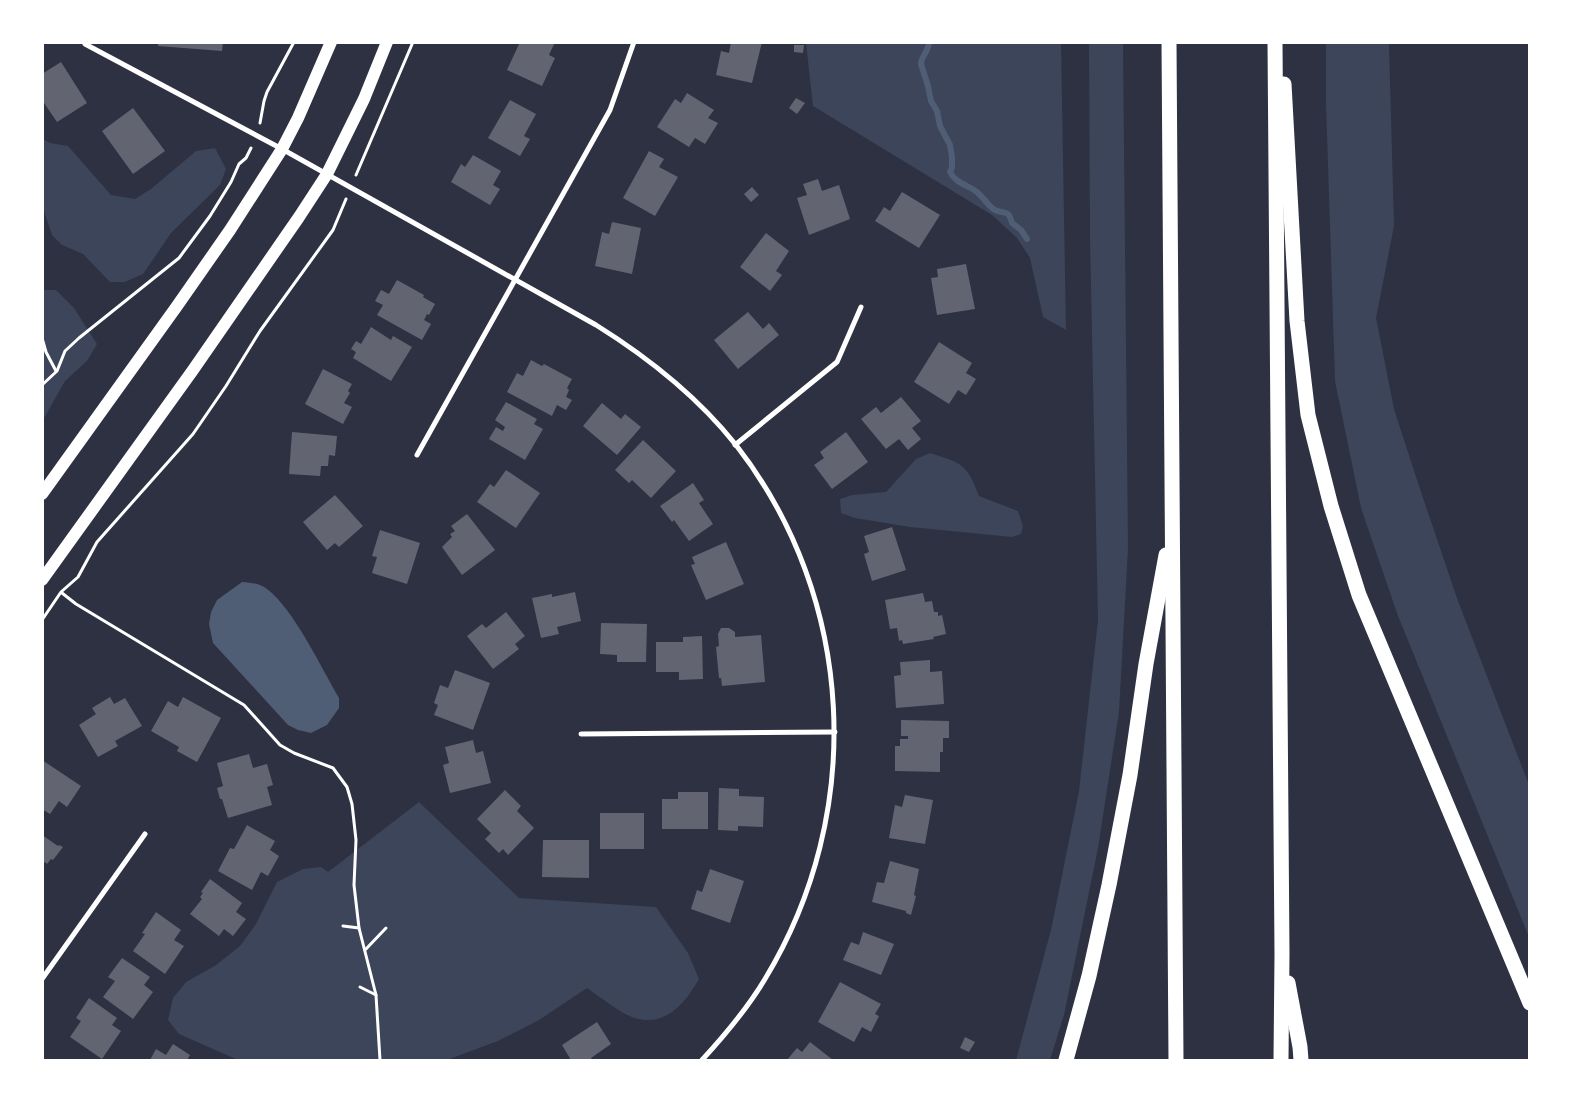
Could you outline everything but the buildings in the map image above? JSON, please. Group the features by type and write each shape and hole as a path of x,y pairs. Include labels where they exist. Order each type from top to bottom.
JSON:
{"highway":[{"path":"1169,42 1176,1060"},
{"path":"1275,42 1282,954 1280,1060"},
{"path":"1282,42 1297,321 1308,416 1331,506 1359,595 1530,1003"},
{"path":"1066,1060 1109,885 1130,775 1146,664 1172,519"},
{"path":"1282,954 1301,1060"}],"main road":[{"path":"42,494 183,298 230,230 282,149 298,118 331,42"},
{"path":"42,580 198,362 327,174 364,99 387,42"}],"street":[{"path":"417,455 610,110 634,42"},
{"path":"85,44 351,187 596,325 637,351 671,377 705,410 758,476 778,509 795,544 809,580 820,619 828,655 833,693 835,732 830,796 822,842 812,878 799,913 783,947 765,980 735,1022 702,1060"},
{"path":"735,445 837,362 862,307"},
{"path":"581,734 835,732"},
{"path":"42,978 145,834"}],"path":[{"path":"42,385 57,371 65,351 79,338 179,258 214,209 231,182 239,164 246,158 257,135 264,101 294,42"},
{"path":"42,620 61,592 78,577 97,542 193,434 260,331 332,230 413,42"},
{"path":"42,338 46,352 57,371"},
{"path":"61,592 76,604 244,705 280,744 294,753 333,768 347,787 352,804 356,840 354,884 359,928 376,995 380,1060"},
{"path":"343,926 359,928"},
{"path":"366,950 386,928"},
{"path":"360,987 376,995"}],"shaded area":[{"path":"806,43 1061,43 1066,330 1043,317 1030,258 1017,238 992,215 813,106"},
{"path":"1089,43 1123,43 1128,548 1119,712 1098,848 1064,1015 1050,1060 1016,1060 1051,930 1079,791 1098,620 1090,240"},
{"path":"1326,43 1389,43 1394,226 1376,318 1394,409 1419,486 1458,601 1529,785 1529,937 1398,616 1361,508 1335,381 1326,103"},
{"path":"43,139 50,143 68,146 111,195 135,199 151,189 196,151 215,148 226,169 220,185 171,233 143,274 125,282 110,282 83,254 62,245 52,235 43,208"},
{"path":"43,290 56,290 74,308 97,344 87,361 65,381 43,420"},
{"path":"930,453 949,459 962,466 971,477 979,496 1018,511 1023,526 1021,534 1012,537 910,527 855,518 841,513 840,499 852,495 886,492 916,459"},
{"path":"242,582 258,584 267,589 277,598 297,624 339,698 339,708 327,725 311,733 288,725 213,643 209,624 211,612 217,600"},
{"path":"419,802 519,898 656,907 688,953 699,979 687,997 664,1017 654,1020 643,1020 621,1012 587,988 539,1020 498,1041 447,1060 238,1060 179,1034 168,1020 173,998 186,982 216,965 240,946 256,924 277,882 303,869 321,867 328,872"}],"waterway":[{"path":"929,42 921,64 931,101 937,111 940,126 950,145 952,157 950,172 959,182 978,193 993,208 1008,214 1012,223 1021,230 1027,239"}]}
